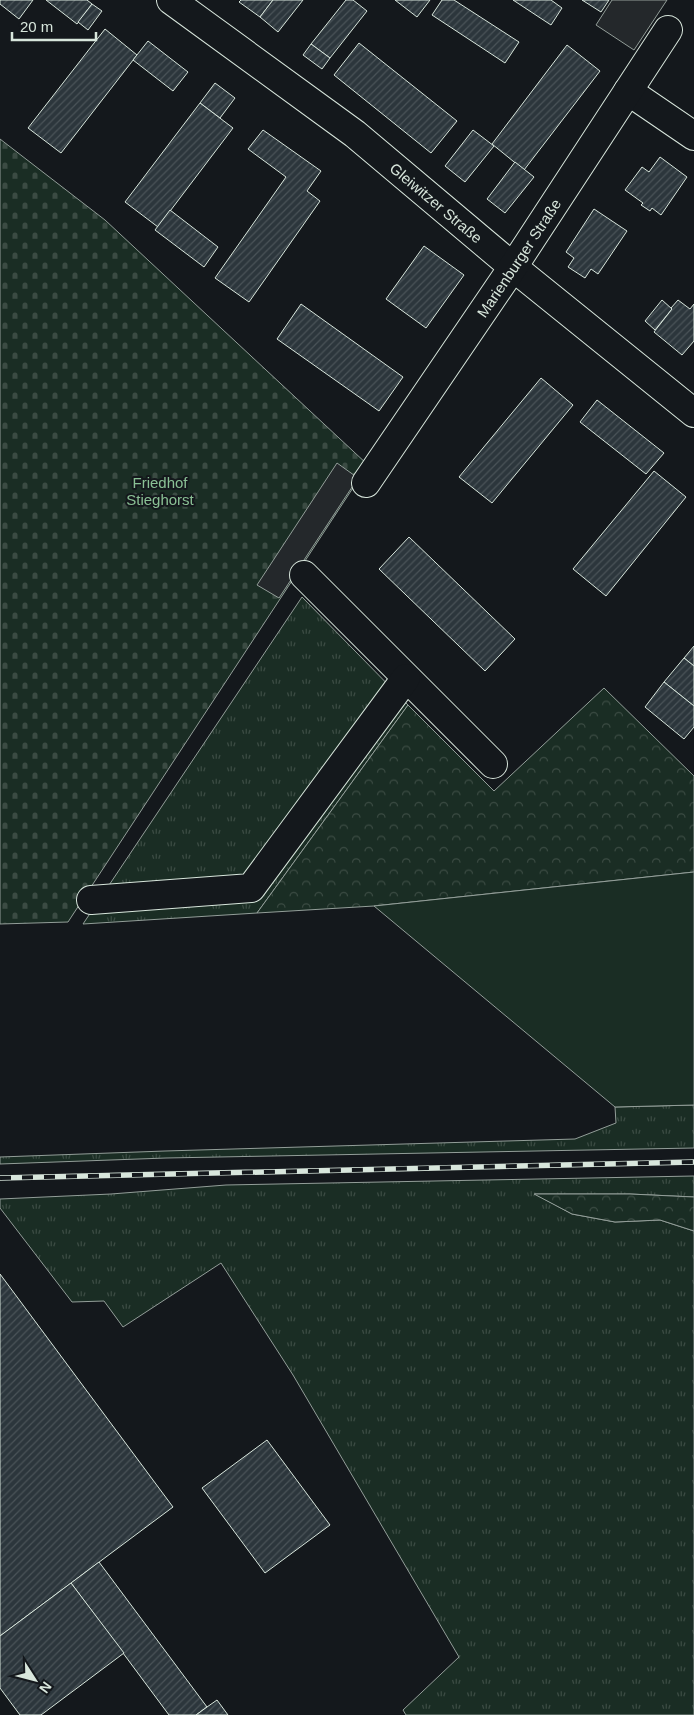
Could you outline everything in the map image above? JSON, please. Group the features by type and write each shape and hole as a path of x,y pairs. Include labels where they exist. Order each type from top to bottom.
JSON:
{"street":[{"name":"Gleiwitzer Straße","path":"171,0 355,134 414,181 513,267 694,413"},
{"name":"Marienburger Straße","path":"366,483 513,267 668,30"},
{"path":"628,91 694,136"},
{"path":"304,575 493,764"},
{"path":"91,900 251,888 406,678"}],"green space":[{"name":"Friedhof Stieghorst","path":"0,139 105,220 368,465 68,922 0,924"},
{"path":"302,597 408,705 257,913 83,924"},
{"path":"604,688 694,776 694,872 374,906 257,913 408,705 494,791"},
{"path":"694,872 694,1105 615,1107 374,906"},
{"path":"694,1105 694,1148 166,1158 0,1164 0,1157 575,1139 616,1123 615,1107"},
{"path":"694,1176 694,1197 630,1194 535,1194 572,1214 615,1222 660,1220 694,1231 694,1715 406,1715 403,1710 459,1657 293,1375 221,1263 123,1327 104,1301 72,1302 0,1208 0,1199 111,1194 226,1185"},
{"path":"534,1194 630,1194 694,1197 694,1231 660,1220 615,1222 572,1214"}],"shaded area":[{"path":"612,0 667,0 634,50 596,25"},
{"path":"337,463 358,478 279,598 257,585"}],"building":[{"path":"0,0 33,0 19,19 0,4"},
{"path":"46,0 87,0 92,4 77,24"},
{"path":"241,0 273,0 260,17 239,2"},
{"path":"273,0 303,0 278,32 260,17"},
{"path":"346,0 353,0 367,11 330,58 311,44"},
{"path":"395,0 430,0 417,17"},
{"path":"442,0 454,0 519,42 505,63 432,15"},
{"path":"513,0 551,0 562,8 551,25"},
{"path":"582,0 609,0 601,12"},
{"path":"92,4 102,11 88,30 78,22"},
{"path":"105,29 137,55 61,153 28,128"},
{"path":"148,41 188,72 173,91 133,60"},
{"path":"359,43 457,121 431,153 334,75"},
{"path":"311,44 330,58 322,69 303,55"},
{"path":"567,45 600,71 524,170 492,144"},
{"path":"215,83 235,98 220,118 200,103"},
{"path":"200,103 233,128 158,227 125,202"},
{"path":"263,130 321,171 307,191 320,201 249,302 215,278 286,177 248,149"},
{"path":"473,130 494,146 465,182 445,166"},
{"path":"660,157 687,177 661,215 652,208 650,211 641,205 643,203 625,190 642,167 649,172"},
{"path":"515,162 534,177 505,213 487,199"},
{"path":"594,209 627,231 598,274 591,269 585,278 568,267 574,258 566,252"},
{"path":"170,210 218,247 204,267 155,230"},
{"path":"424,246 464,275 426,328 386,299"},
{"path":"662,300 672,309 655,330 645,321"},
{"path":"678,300 690,309 694,304 694,341 682,355 654,332"},
{"path":"301,304 403,377 379,411 277,339"},
{"path":"541,378 573,405 492,503 459,477"},
{"path":"597,400 664,453 646,474 580,422"},
{"path":"654,471 686,497 606,596 573,569"},
{"path":"409,537 515,639 485,671 379,569"},
{"path":"694,646 694,666 684,658"},
{"path":"684,658 694,666 694,706 664,682"},
{"path":"664,682 694,706 694,727 684,739 645,707"},
{"path":"0,1274 173,1507 0,1636"},
{"path":"267,1440 330,1525 265,1573 202,1488"},
{"path":"99,1562 207,1707 196,1715 169,1715 71,1583"},
{"path":"71,1583 124,1653 41,1715 20,1715 0,1688 0,1636"},
{"path":"217,1700 228,1715 196,1715 207,1707"}],"railway":[{"path":"0,1178 694,1162"}]}
